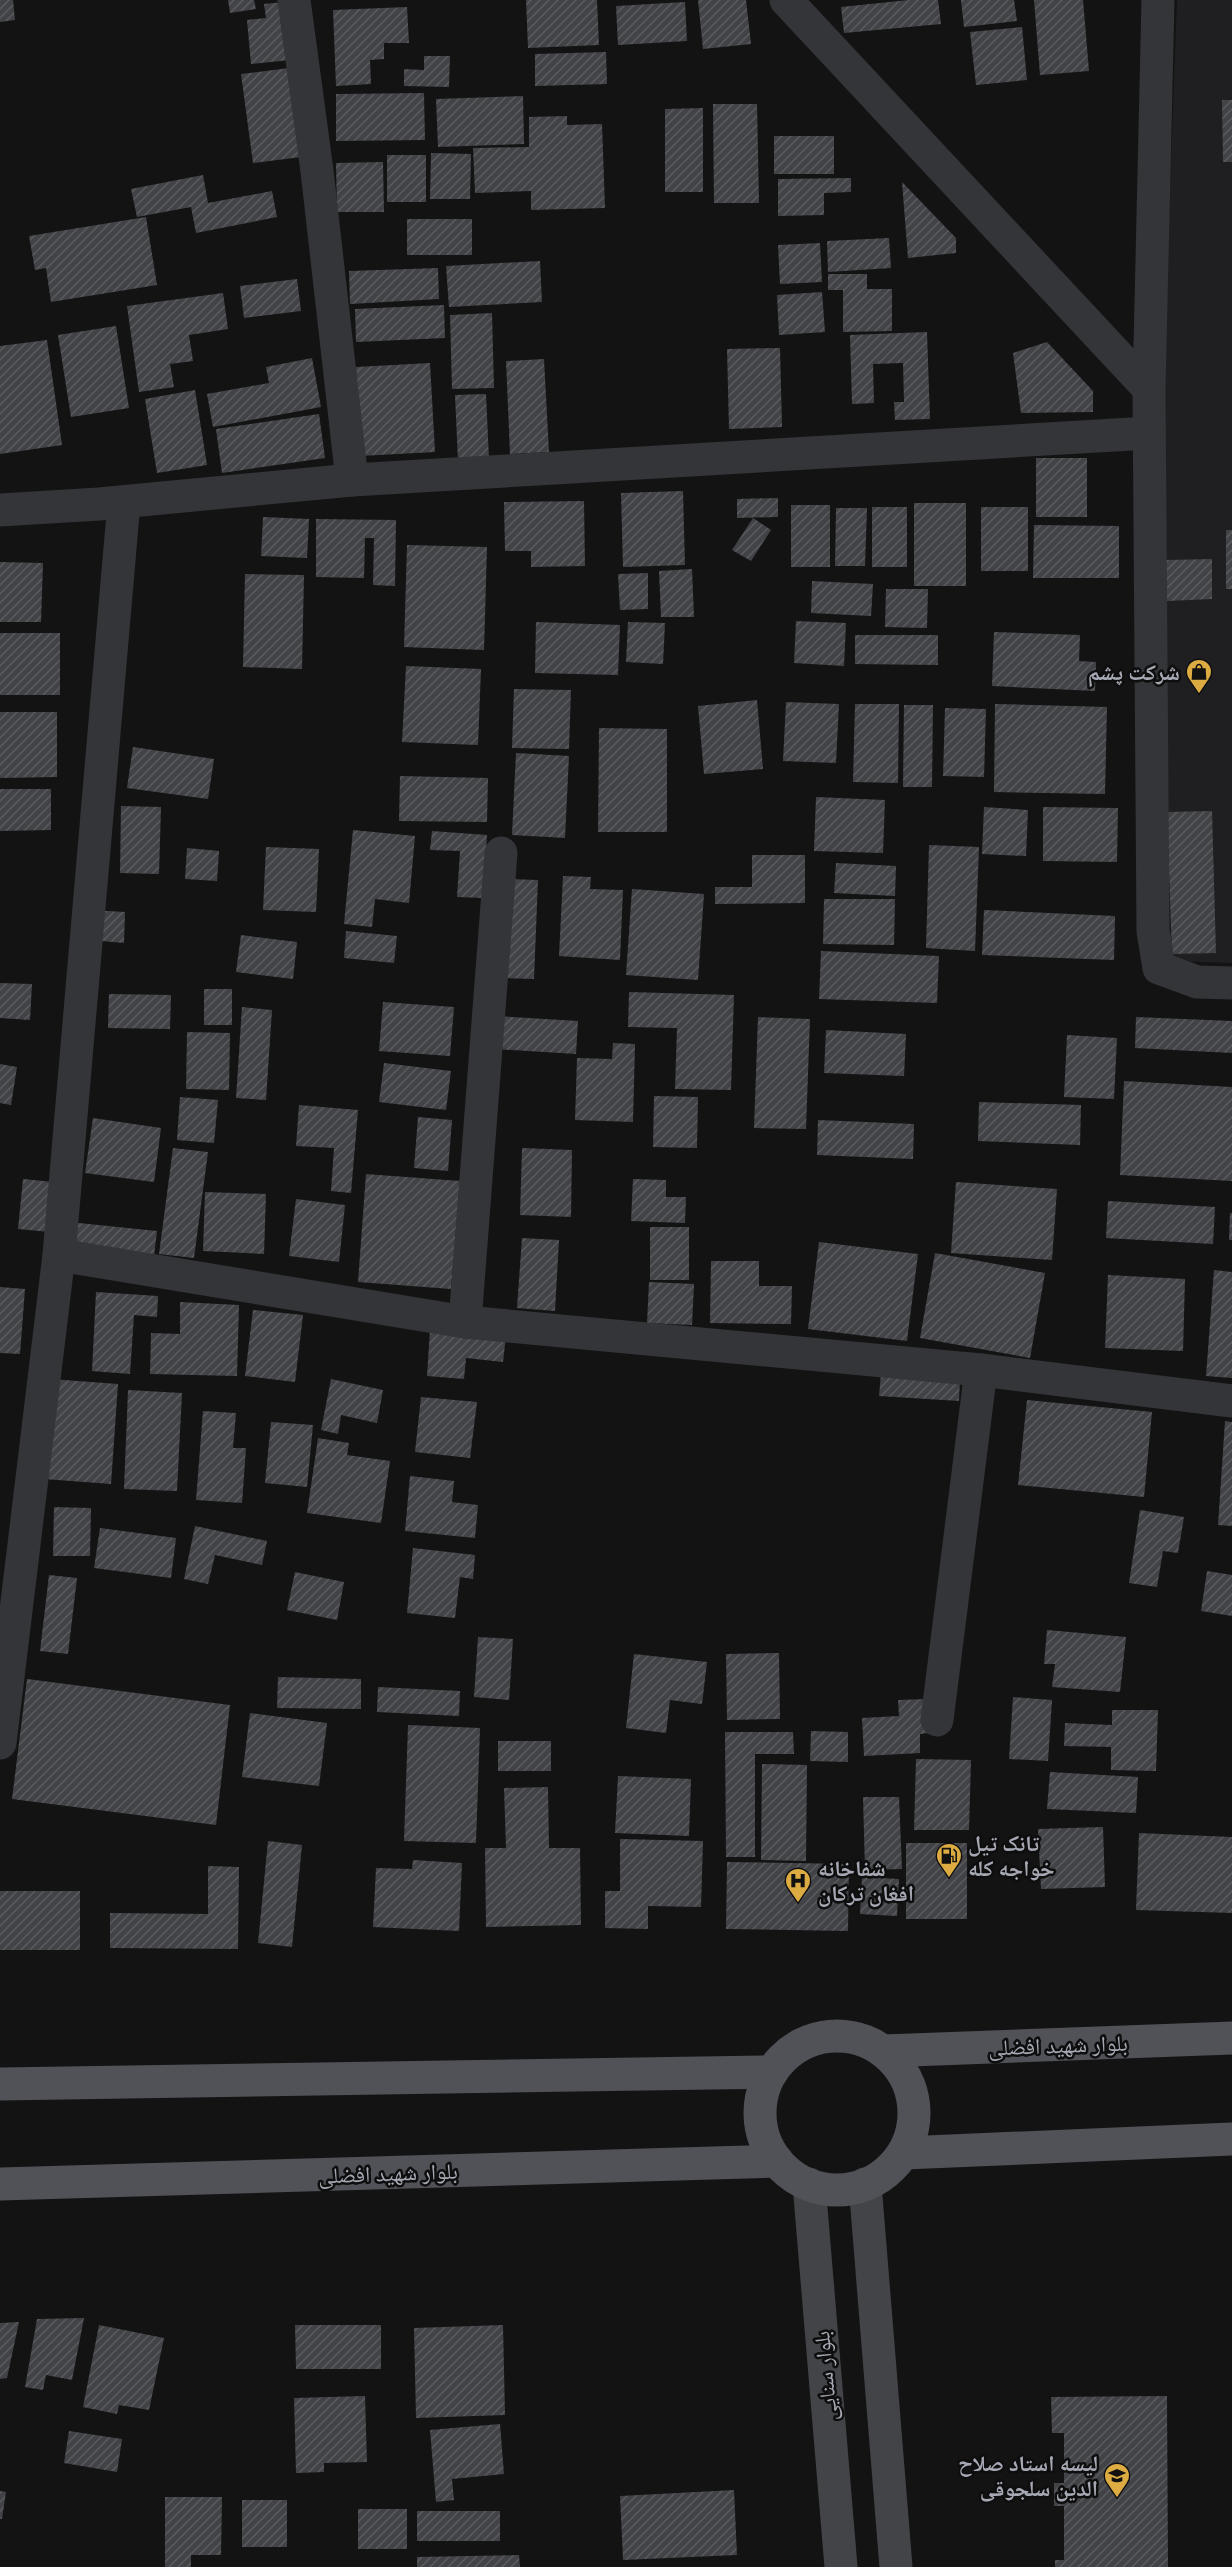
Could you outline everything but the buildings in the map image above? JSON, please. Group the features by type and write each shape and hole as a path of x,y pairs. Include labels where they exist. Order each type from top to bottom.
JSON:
{"main road":[{"path":"842,2036 864,2041 884,2051 900,2067 910,2087 914,2110 912,2132 904,2153 894,2166 866,2184 849,2189 829,2190 809,2184 791,2174 777,2161 765,2140 760,2117 763,2093 772,2072 788,2054 804,2043 822,2037 842,2036"},
{"name":"بلوار شهید افضلی","path":"884,2051 1232,2038"},
{"path":"0,2084 772,2072"},
{"path":"904,2153 1232,2139"},
{"name":"بلوار شهید افضلی","path":"0,2184 777,2161"},
{"name":"بلوار سنایی","path":"809,2184 841,2567"},
{"path":"866,2184 896,2567"}],"street":[{"path":"294,0 317,171 352,480"},
{"path":"786,0 1149,389"},
{"path":"1158,0 1149,389 1153,931 1159,968 1197,982 1232,983"},
{"path":"0,510 124,502 352,480 1149,432"},
{"path":"0,1743 59,1255 124,502"},
{"path":"465,1322 501,853"},
{"path":"59,1255 465,1322 981,1370 1232,1401"},
{"path":"937,1720 981,1370"}],"shaded area":[{"name":"شرکت پشم","path":"1177,0 1232,0 1232,963 1170,961 1161,428"}],"place":[{"name":"شرکت پشم","path":"1199,695"},
{"name":"تانک تیل خواجه کله","path":"949,1879"},
{"name":"شفاخانه افغان ترکان","path":"798,1904"},
{"name":"لیسه استاد صلاح الدین سلجوقی","path":"1117,2499"}]}
